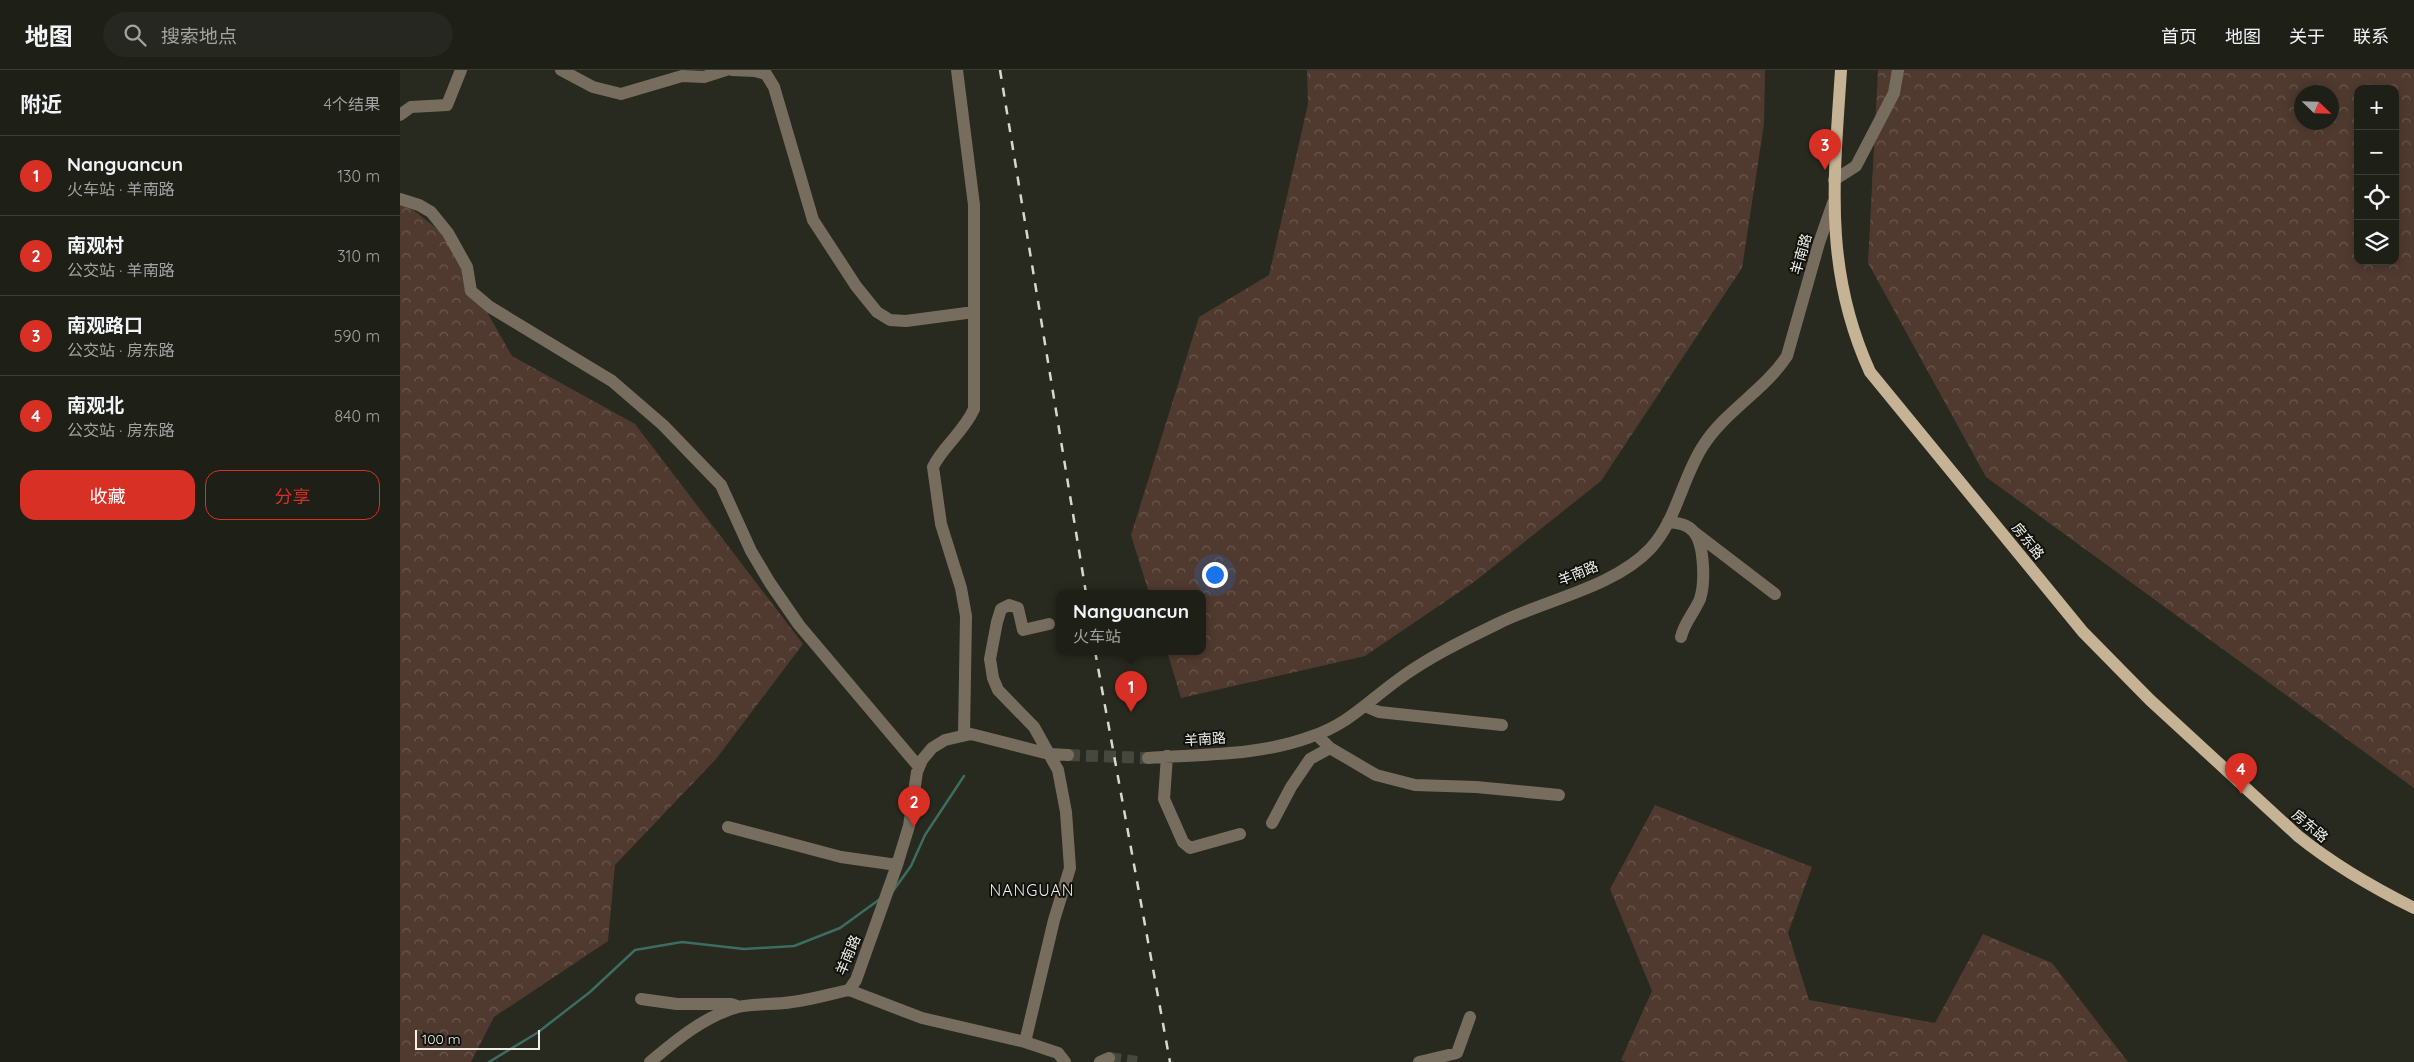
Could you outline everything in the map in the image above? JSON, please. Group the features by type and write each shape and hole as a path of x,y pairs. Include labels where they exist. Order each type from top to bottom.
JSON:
{"main road":[{"name":"房东路","path":"1841,70 1833,202 1835,237 1846,307 1855,340 1870,372 1892,402 2111,663 2298,836 2325,858 2354,877 2414,908"}],"street":[{"path":"400,114 411,107 447,105 461,70"},
{"path":"561,70 592,87 621,94 682,76 704,77 726,70"},
{"path":"732,70 755,71 766,74 774,87 813,220 856,286 878,312 890,320 906,321 974,312"},
{"path":"957,70 974,205 974,409 957,437 936,459 933,467 941,524 961,588 966,616 964,735"},
{"path":"1834,180 1856,166 1894,92 1898,70"},
{"path":"400,199 419,205 431,212 448,233 467,267 471,292 490,307 612,381 630,394 721,485 751,551 779,597 799,625 919,767"},
{"name":"羊南路","path":"1148,758 1263,750 1317,735 1336,727 1400,678 1443,652 1520,613 1596,584 1627,567 1650,549 1668,522 1690,467 1708,438 1719,423 1737,405 1776,372 1787,356 1819,243 1833,202"},
{"path":"1668,522 1683,525 1694,532 1776,594"},
{"path":"1681,637 1683,627 1693,613 1704,586 1701,553 1694,532"},
{"path":"1024,1042 1054,920 1070,868 1066,812 1058,770 1034,727 998,690 993,678 990,659 996,622 1001,609 1009,605 1018,608 1023,630 1049,624"},
{"path":"1365,706 1379,712 1502,725"},
{"name":"羊南路","path":"650,1062 713,1016 740,1007 792,1002 849,990 856,980 887,897 909,826 919,767 932,748 945,740 964,735 985,736 1048,754 1068,756"},
{"path":"1317,735 1330,748 1376,776 1415,785 1476,787 1558,795"},
{"path":"1272,822 1291,787 1310,759 1330,748"},
{"path":"1167,756 1164,799 1183,842 1190,848 1240,834"},
{"path":"728,827 841,857 897,865"},
{"path":"849,990 922,1018 1024,1042 1058,1053 1065,1062"},
{"path":"641,999 677,1004 731,1004 740,1007"},
{"path":"1419,1062 1457,1053 1470,1018"}],"green space":[{"path":"1307,70 1765,70 1764,124 1742,268 1601,481 1474,582 1365,656 1181,698 1168,655 1206,655 1206,590 1148,590 1131,535 1199,317 1269,275 1308,104"},
{"path":"1878,70 2414,70 2414,788 1986,477 1868,263"},
{"path":"400,199 442,233 512,356 635,424 803,644 716,759 615,865 608,941 494,1017 471,1062 400,1062"},
{"path":"1655,805 1812,867 1788,933 1809,1000 1935,1023 1983,934 2052,963 2128,1062 1626,1062 1621,1060 1652,991 1610,889"}],"waterway":[{"path":"893,891 911,866 925,835 964,776"},
{"path":"489,1062 537,1033 590,992 635,950 682,942 744,949 794,946 840,928 880,899"}],"tunnel":[{"path":"1068,755 1148,758"},
{"path":"1109,1058 1137,1062"}],"railway":[{"path":"1000,70 1086,590"},
{"path":"1096,655 1170,1062"}],"place":[{"name":"南观路口","path":"1825,170"},
{"name":"Nanguancun","path":"1131,712"},
{"name":"南观北","path":"2241,794"},
{"name":"南观村","path":"914,827"}],"district":[{"name":"NANGUAN","path":"1032,890"}]}
